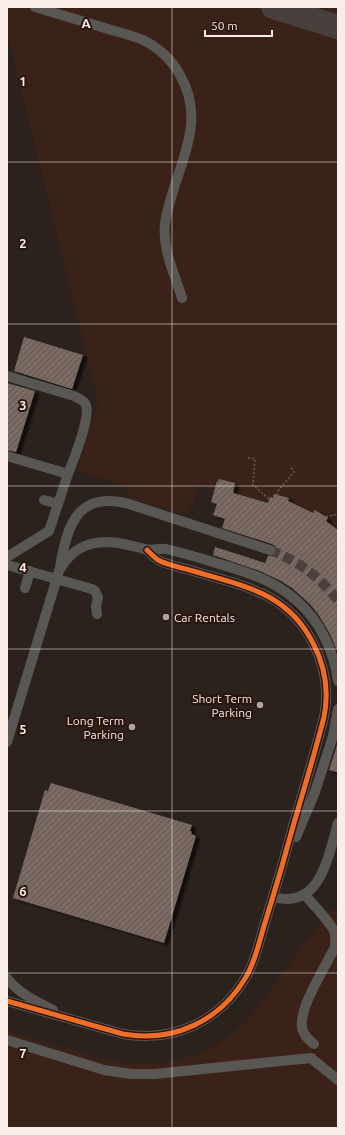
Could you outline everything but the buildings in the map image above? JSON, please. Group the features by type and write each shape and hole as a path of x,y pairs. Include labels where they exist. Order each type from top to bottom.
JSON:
{"street":[{"path":"35,7 143,40 160,50 177,68 187,86 192,106 192,123 188,149 165,225 169,257 182,298"},
{"path":"7,376 74,396 84,401 88,414 49,531 7,557"},
{"path":"7,456 68,474"},
{"path":"44,500 58,504"},
{"path":"8,738 58,574 66,535 78,514 90,505 108,500 129,504 270,550"},
{"path":"58,574 71,554 90,545 105,542 112,542 147,550 163,549 244,571 283,590 306,610 323,634 335,663 338,681"},
{"path":"7,1001 119,1034 147,1037 163,1036 196,1025 210,1017 229,1000 247,976 254,961 284,862 325,710 325,676 317,651 300,622 274,599 256,590 159,560 147,550"},
{"path":"7,565 30,571 58,574 95,591 98,597 96,607 97,614"},
{"path":"25,588 30,571"},
{"path":"276,885 315,792 333,736 338,709"},
{"path":"273,897 287,899 304,894 317,884 322,875 338,823"},
{"path":"304,894 331,925 336,939 335,947 311,994 302,1018 302,1027 305,1036 314,1044"},
{"path":"7,978 16,989 23,994 71,1020"},
{"path":"7,1040 104,1070 131,1074 154,1074 314,1058 338,1080"}],"path":[{"path":"248,458 255,460 253,485 269,499"},
{"path":"276,495 294,472 291,467"},
{"path":"326,517 338,514"}],"shaded area":[{"path":"7,7 338,7 338,614 265,563 271,547 221,532 225,519 213,515 216,504 211,502 214,489 199,485 192,507 184,515 127,497 130,487 77,471 98,401 7,33"},
{"path":"338,909 338,1128 7,1128 7,1031 125,1064 160,1064 198,1054 216,1045 248,1020 330,910"}],"taxiway":[{"path":"273,7 338,27"}],"tunnel":[{"path":"270,550 307,570 315,576 338,600"}],"cycle path":[{"path":"7,1001 123,1034 142,1036 160,1035 177,1032 209,1017 223,1006 235,992 246,977 252,965 282,868 324,717 326,689 323,670 313,643 302,626 290,612 277,602 262,594 229,581 162,562 147,550"}],"place":[{"name":"Car Rentals","path":"166,617"},
{"name":"Short Term Parking","path":"260,705"},
{"name":"Long Term Parking","path":"132,727"}]}
